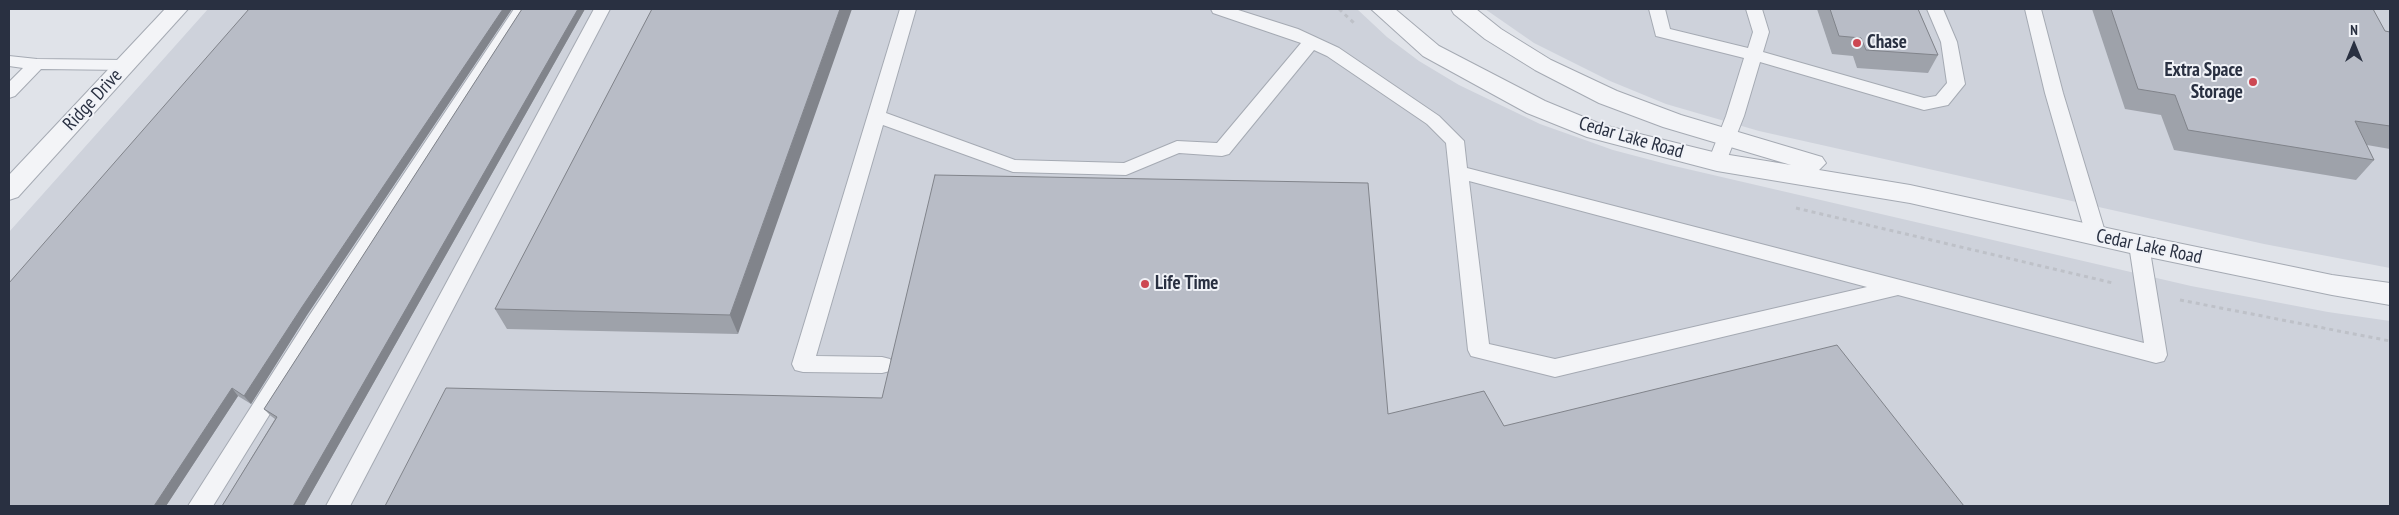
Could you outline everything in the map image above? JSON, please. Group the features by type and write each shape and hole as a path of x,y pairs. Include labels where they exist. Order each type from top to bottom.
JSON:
{"street":[{"name":"Ridge Drive","path":"9,191 177,9"},
{"name":"Cedar Lake Road","path":"1382,9 1431,51 1536,107 1596,131 1717,162 1910,194 2138,245 2332,285 2390,294"},
{"name":"Cedar Lake Road","path":"1462,9 1493,34 1535,60 1608,97 1672,121 1727,136 1910,194"}],"lane":[{"path":"200,506 316,322 522,9"},
{"path":"338,506 602,9"},
{"path":"882,365 803,364 908,9"},
{"path":"1219,9 1292,33 1333,52 1433,120 1455,141 1479,350 1554,368 1899,287"},
{"path":"1657,9 1662,32 1754,54 1924,104 1942,101 1956,84 1949,42 1935,9"},
{"path":"1717,162 1761,32 1754,9"},
{"path":"2033,9 2054,93 2096,236"},
{"path":"876,116 1013,166 1126,169 1177,147 1222,150 1311,42"},
{"path":"9,61 36,64 125,65"},
{"path":"9,92 36,64"},
{"path":"1459,172 2156,355 2138,245"}],"shaded area":[{"path":"208,9 1357,9 1387,37 1419,61 1459,85 1540,124 1613,150 1670,165 2191,286 2328,312 2390,321 2390,506 9,506 9,232"},
{"path":"1485,9 2390,9 2390,268 2264,244 1759,131 1666,104 1610,81 1534,43"}],"building":[{"path":"249,9 503,9 244,396 232,388 154,506 9,506 9,283"},
{"path":"522,9 578,9 293,506 222,506 277,417 264,409"},
{"path":"652,9 840,9 730,315 495,309"},
{"path":"1830,9 1918,9 1938,55 1866,50 1861,38 1839,36"},
{"name":"Extra Space Storage","path":"2111,9 2373,9 2385,31 2390,32 2390,126 2355,121 2374,160 2188,130 2175,95 2138,89"},
{"name":"Life Time","path":"935,175 1368,183 1388,414 1484,391 1504,426 1837,345 1964,506 385,506 446,388 882,398"}],"place":[{"name":"Chase","path":"1857,43"},
{"name":"Extra Space Storage","path":"2253,82"},
{"name":"Life Time","path":"1145,284"}]}
